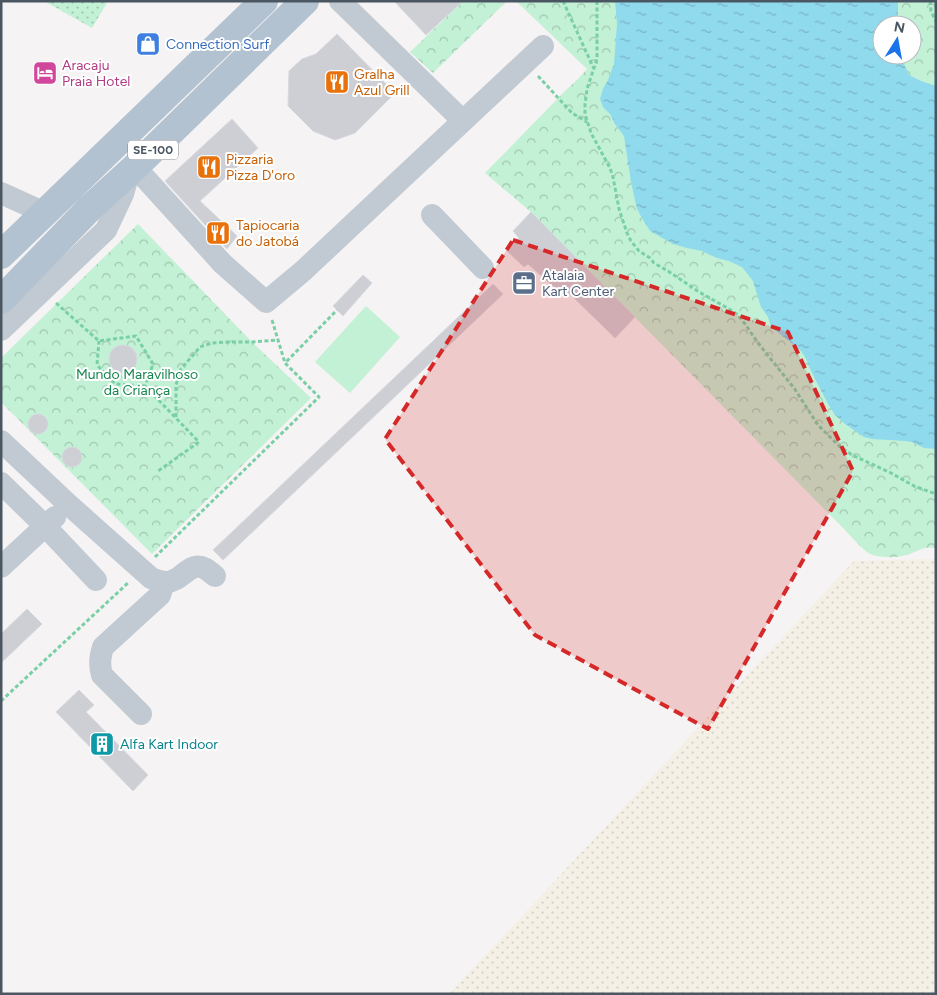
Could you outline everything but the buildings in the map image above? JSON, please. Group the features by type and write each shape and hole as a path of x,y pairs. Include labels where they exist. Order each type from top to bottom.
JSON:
{"main road":[{"name":"SE-100","path":"1,255 264,1"},
{"name":"SE-100","path":"1,300 90,208 132,170 304,1"}],"street":[{"path":"340,1 463,121"},
{"path":"1,330 106,230 132,170 223,264 266,302 303,271 543,46"},
{"path":"1,193 44,213"},
{"path":"432,215 483,268"},
{"path":"1,441 151,578 159,581 173,581 190,568 197,566 206,569 215,576"},
{"path":"1,483 96,580"},
{"path":"1,567 69,504"},
{"path":"141,714 102,675 100,658 103,647 160,595 162,589 159,581"}],"path":[{"path":"563,1 594,69"},
{"path":"597,1 597,59 587,89 585,114 591,133 610,168 620,209 631,241 654,263 736,314 794,388 818,424 838,445 914,486 936,494"},
{"path":"930,1 931,11 936,22"},
{"path":"525,63 572,113 587,122"},
{"path":"42,291 99,341 136,336 153,364 145,386"},
{"path":"154,558 319,397 285,363 266,302"},
{"path":"285,363 337,310"},
{"path":"176,417 176,385 181,369 200,347 212,343 278,340"},
{"path":"99,341 97,365 115,384 145,386 199,442 158,471"},
{"path":"1,701 129,583"}],"highlighted area":[{"path":"513,240 788,332 853,471 708,729 535,635 385,439"}],"green space":[{"path":"44,1 108,1 92,28"},
{"path":"463,1 507,1 433,73 410,52"},
{"path":"516,1 936,1 936,548 925,548 910,554 894,557 876,556 867,552 531,212 485,173 587,69"},
{"name":"Mundo Maravilhoso da Criança","path":"138,224 252,342 311,398 152,554 1,402 1,358"},
{"path":"366,306 400,337 350,393 315,362"}],"sand":[{"path":"936,559 936,994 449,994 854,561"}],"water":[{"path":"615,1 898,1 898,15 872,15 872,65 904,65 909,75 936,86 936,449 924,448 912,442 864,437 845,424 835,415 828,404 801,351 771,327 768,317 761,307 753,281 742,267 702,251 673,244 650,231 637,209 624,136 610,114 603,107 600,99 614,64 617,24"}],"place":[{"name":"Connection Surf","path":"148,44"},
{"name":"Aracaju Praia Hotel","path":"45,73"},
{"name":"Gralha Azul Grill","path":"337,82"},
{"name":"Pizzaria Pizza D'oro","path":"209,167"},
{"name":"Tapiocaria do Jatobá","path":"218,233"},
{"name":"Atalaia Kart Center","path":"524,283"},
{"name":"Alfa Kart Indoor","path":"102,744"}]}
